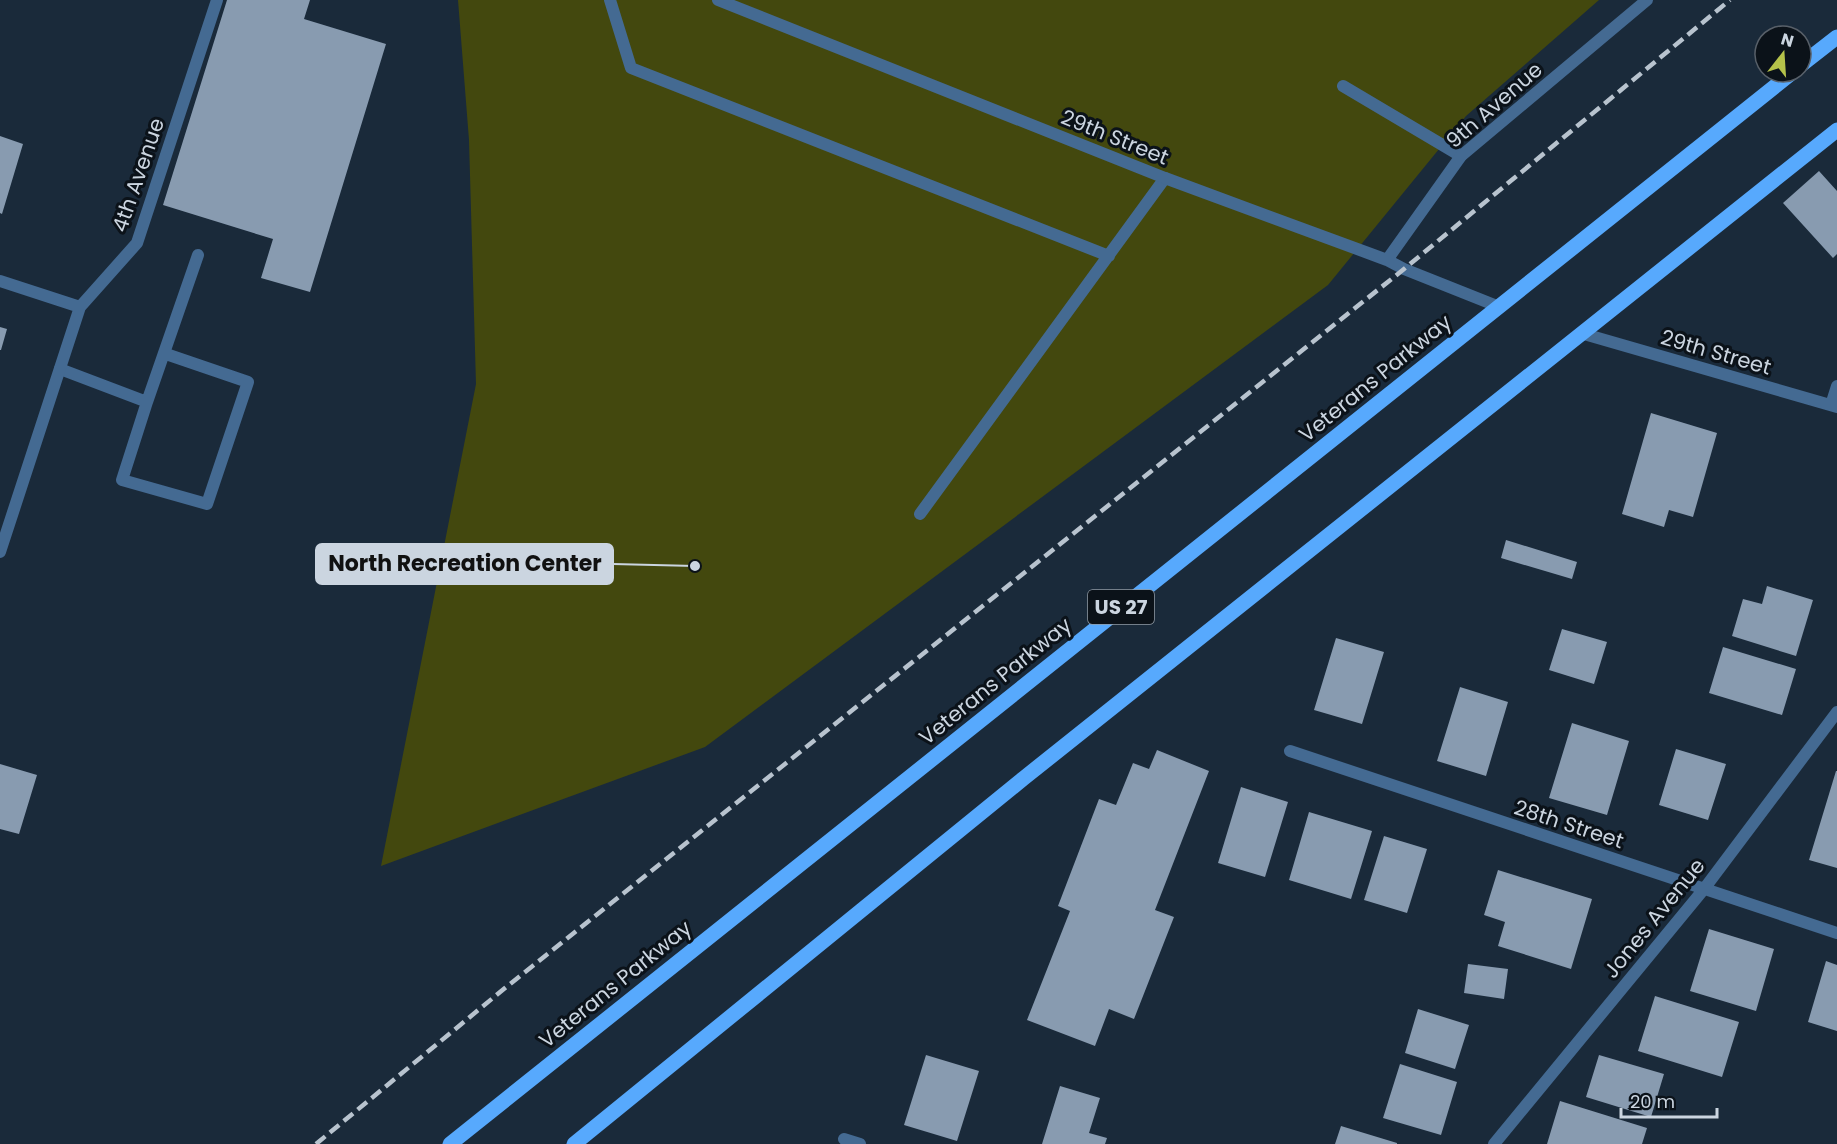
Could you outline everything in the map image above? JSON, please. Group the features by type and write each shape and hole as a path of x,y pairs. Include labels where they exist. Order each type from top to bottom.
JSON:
{"main road":[{"path":"1813,56 1837,37"},
{"name":"Veterans Parkway","path":"450,1144 1778,84"},
{"path":"574,1144 1034,770 1584,334 1837,130"}],"street":[{"name":"4th Avenue","path":"0,552 80,307 137,243 217,0"},
{"path":"610,0 632,68 1109,256"},
{"name":"29th Street","path":"718,0 1165,178 1387,260 1497,306"},
{"name":"9th Avenue","path":"1387,260 1461,156 1647,0"},
{"path":"1343,86 1461,156"},
{"path":"920,514 1165,178"},
{"path":"166,354 248,382 207,504 122,480 198,255"},
{"path":"0,282 80,307"},
{"name":"29th Street","path":"1584,334 1834,406"},
{"path":"60,369 147,402"},
{"path":"1834,406 1837,386"},
{"name":"Jones Avenue","path":"1494,1144 1704,889 1837,712"},
{"name":"28th Street","path":"1290,751 1837,933"},
{"path":"844,1139 860,1144"}],"green space":[{"path":"458,0 1599,0 1466,116 1328,285 705,747 381,866 476,384 469,140"}],"building":[{"path":"227,0 310,0 304,19 386,44 310,292 261,278 273,239 163,205"},
{"path":"0,136 23,144 2,214 0,213"},
{"path":"1819,171 1837,191 1837,254 1833,258 1783,203"},
{"path":"0,327 7,329 1,350 0,350"},
{"path":"1651,413 1717,433 1693,517 1669,510 1664,527 1622,514"},
{"path":"1506,540 1577,562 1572,579 1501,558"},
{"path":"1767,586 1813,600 1796,656 1732,636 1743,599 1762,604"},
{"path":"1562,629 1607,642 1594,684 1549,670"},
{"path":"1336,638 1384,652 1362,724 1314,710"},
{"path":"1723,647 1796,669 1782,715 1709,693"},
{"path":"1460,687 1508,702 1486,776 1437,761"},
{"path":"1572,723 1629,741 1607,815 1549,798"},
{"path":"1676,749 1726,764 1708,820 1659,805"},
{"path":"1157,750 1209,771 1155,910 1174,917 1134,1019 1109,1009 1095,1046 1027,1020 1070,911 1058,906 1099,799 1116,805 1133,763 1149,769"},
{"path":"0,764 37,775 19,834 0,829"},
{"path":"1837,771 1837,868 1809,860"},
{"path":"1241,787 1288,802 1265,877 1218,863"},
{"path":"1309,812 1372,831 1351,899 1289,880"},
{"path":"1384,836 1427,849 1407,913 1364,900"},
{"path":"1498,870 1592,899 1571,969 1498,946 1505,922 1484,915"},
{"path":"1709,929 1774,949 1756,1011 1690,991"},
{"path":"1826,961 1837,965 1837,1031 1808,1022"},
{"path":"1468,964 1508,969 1504,999 1464,993"},
{"path":"1655,996 1739,1022 1722,1077 1638,1051"},
{"path":"1418,1009 1469,1025 1455,1069 1405,1053"},
{"path":"926,1055 979,1071 957,1141 904,1125"},
{"path":"1599,1055 1664,1074 1651,1117 1586,1097"},
{"path":"1400,1064 1457,1082 1441,1135 1383,1118"},
{"path":"1060,1086 1100,1098 1089,1133 1107,1138 1105,1144 1042,1144"},
{"path":"1560,1101 1647,1128 1642,1144 1547,1144"},
{"path":"1341,1126 1397,1143 1397,1144 1335,1144"}],"railway":[{"path":"316,1144 505,988 1404,269 1730,0"}],"place":[{"name":"North Recreation Center","path":"695,566"}]}
